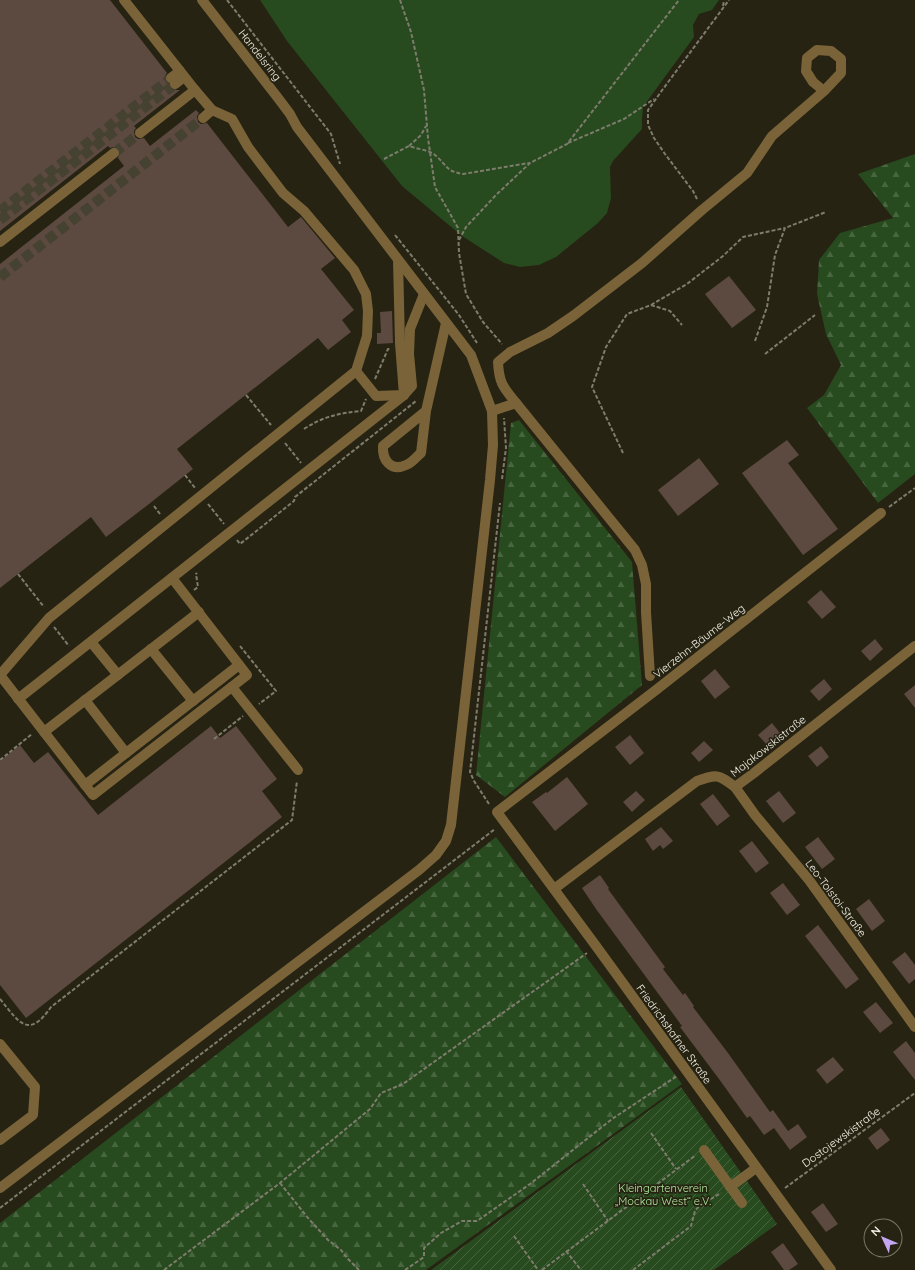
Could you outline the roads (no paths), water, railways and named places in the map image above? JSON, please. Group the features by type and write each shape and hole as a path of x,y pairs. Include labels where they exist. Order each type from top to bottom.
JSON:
{"street":[{"path":"124,0 212,110 232,119 248,147 283,193 304,211 354,270 366,294 368,311 367,336 356,371 49,618 0,675 93,795 247,675 172,578"},
{"name":"Handelsring","path":"202,0 290,114 297,128 471,355 492,411"},
{"path":"173,81 182,74"},
{"path":"140,133 195,90"},
{"path":"650,676 646,612 646,584 642,565 635,550 506,391 499,378 498,362 510,352 548,333 573,316 642,263 746,173 772,136 824,91"},
{"path":"203,118 212,110"},
{"path":"0,242 114,153"},
{"path":"398,260 400,348 404,395"},
{"path":"18,699 404,395 412,386 410,329 424,294"},
{"path":"426,411 383,446 382,453 384,459 389,464 395,467 407,465 421,453 426,411 446,323"},
{"path":"356,371 376,396 404,395"},
{"path":"0,1188 419,870 436,855 446,841 454,806 490,480 492,411 516,403"},
{"name":"Vierzehn-Bäume-Weg","path":"497,812 656,690 881,513"},
{"path":"42,730 85,700 199,612"},
{"path":"91,642 118,675"},
{"name":"Majakowskistraße","path":"554,889 697,781 709,776 721,777 735,787 914,648"},
{"path":"152,649 193,701"},
{"path":"85,785 239,665"},
{"path":"232,687 298,770"},
{"path":"85,700 126,753"},
{"name":"Leo-Tolstoi-Straße","path":"735,787 755,815 809,880 915,1027"},
{"name":"Friedrichshafner Straße","path":"497,812 831,1270"},
{"path":"0,1044 35,1087 33,1115 0,1140"},
{"path":"704,1150 742,1204"},
{"path":"730,1187 756,1168"}],"tunnel":[{"path":"0,211 171,78"},
{"path":"0,220 175,84"},
{"path":"0,277 203,118"},
{"path":"114,153 140,133"}],"park label":[{"name":"Kleingartenverein „Mockau West“ e.V.","path":"663,1194"}]}
